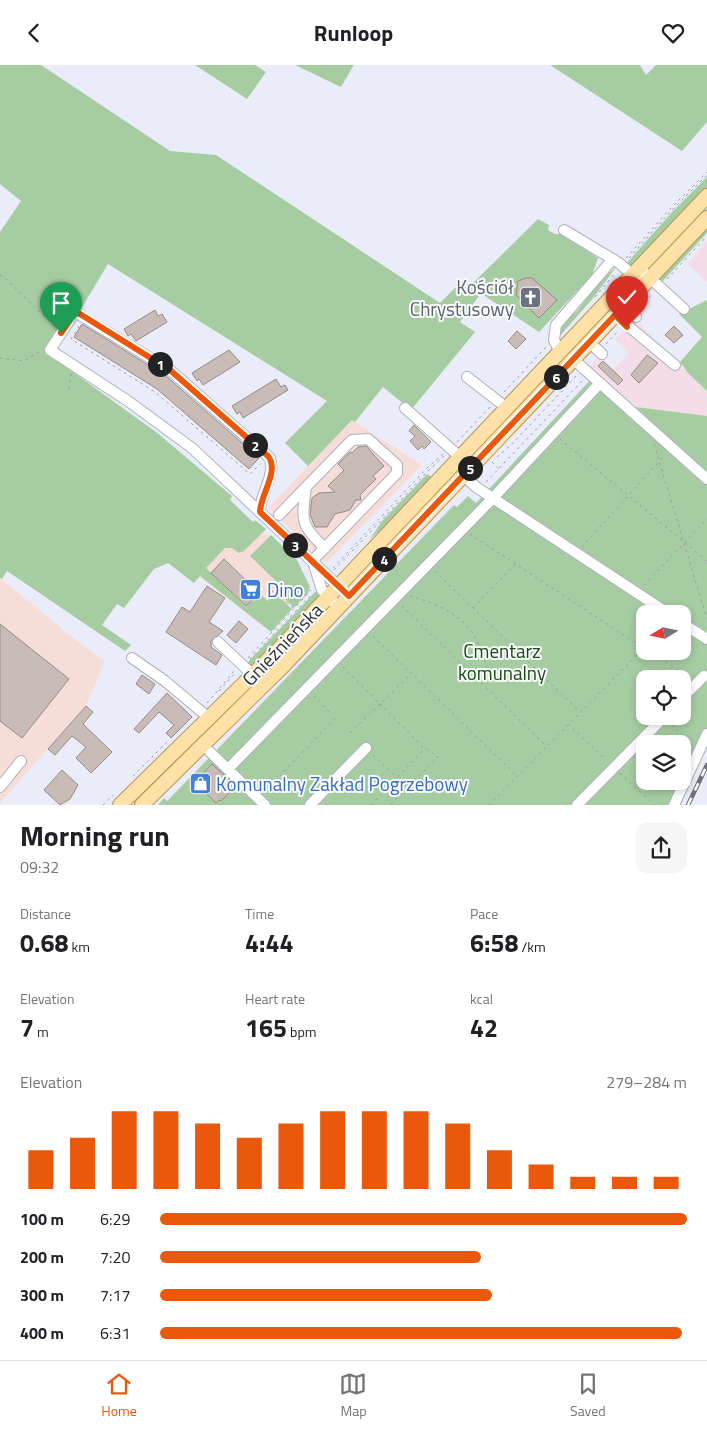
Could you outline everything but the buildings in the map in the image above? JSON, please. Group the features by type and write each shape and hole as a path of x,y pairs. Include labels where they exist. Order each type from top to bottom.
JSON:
{"main road":[{"name":"Gnieźnieńska","path":"120,805 205,714 253,675 328,597 454,451 553,346 636,271 707,196"},
{"name":"Gnieźnieńska","path":"142,805 274,675 589,342 620,310 652,282 707,218"}],"street":[{"path":"564,230 636,271 684,309"},
{"path":"553,346 556,325 618,261"},
{"path":"620,310 636,317"},
{"path":"620,310 675,365"},
{"path":"260,512 261,499 272,470 268,456 170,370 75,312 50,350 128,401 192,448 349,596"},
{"path":"589,342 602,354"},
{"path":"573,359 707,479"},
{"path":"467,377 500,402"},
{"path":"228,769 493,498 599,384"},
{"path":"404,408 454,451"},
{"path":"279,515 352,440 360,437 374,442 397,465 397,473 312,561"},
{"path":"463,475 493,498 656,605"},
{"path":"306,487 304,525 308,532 325,548"},
{"path":"312,561 322,590 338,607"},
{"path":"691,629 707,639"},
{"path":"218,642 253,675"},
{"path":"132,658 165,681 205,714"},
{"path":"691,689 704,677"},
{"path":"577,805 656,725"},
{"path":"674,805 707,734"},
{"path":"310,805 367,750"},
{"path":"210,752 265,805"},
{"path":"0,787 20,761"}],"path":[{"path":"618,261 707,172"},
{"path":"652,282 707,235"},
{"path":"594,298 616,271"},
{"path":"0,275 3,275 61,333"},
{"path":"82,315 70,339 155,392 250,474 268,456"},
{"path":"340,569 330,569 428,468 454,451 553,346"},
{"path":"0,358 24,361 45,349 50,350"},
{"path":"69,389 71,374 76,368"},
{"path":"480,489 588,374"},
{"path":"650,429 707,619"},
{"path":"554,433 707,561"},
{"path":"576,553 671,448"},
{"path":"362,546 378,527 380,518"},
{"path":"636,592 707,519"},
{"path":"463,529 636,643"},
{"path":"473,608 516,563"},
{"path":"428,564 579,712"},
{"path":"243,662 312,588"},
{"path":"271,591 276,592 294,609"},
{"path":"396,596 430,601 446,608 461,620 481,645 490,682"},
{"path":"396,596 546,747"},
{"path":"365,628 517,777"},
{"path":"489,805 636,656"},
{"path":"668,660 704,677"},
{"path":"205,714 239,666"},
{"path":"343,667 426,748 438,757 390,805"},
{"path":"350,733 411,673"},
{"path":"307,688 332,714"},
{"path":"275,781 336,718"},
{"path":"672,725 699,751"},
{"path":"371,805 426,748"},
{"path":"367,750 397,778"}],"shaded area":[{"path":"707,241 707,282 687,264"},
{"path":"634,319 707,391 707,416 628,406 587,369 597,358 613,369 629,353 615,339"},
{"path":"352,420 422,465 326,563 268,508"},
{"path":"253,522 298,565 299,591 264,627 195,573"},
{"path":"0,578 86,648 105,661 86,705 0,803"}],"green space":[{"path":"0,65 41,65 170,151 216,155 440,303 464,279 470,286 538,219 549,225 548,230 555,234 561,234 598,258 592,275 539,332 473,288 479,296 460,322 475,332 411,410 383,387 355,422 352,420 308,466 285,443 327,401 108,264 52,357 156,432 232,496 230,500 253,522 255,520 266,529 244,551 239,553 232,548 225,548 206,568 246,607 255,597 259,600 263,596 267,601 275,593 292,609 271,632 200,576 194,583 168,563 154,569 124,608 117,604 102,625 131,645 125,651 7,571 2,579 0,578 0,232 21,201 0,184"},
{"path":"195,65 255,65 266,72 247,99"},
{"path":"295,65 354,65 341,87"},
{"path":"550,65 640,65 646,75 656,65 707,65 707,122 682,151"},
{"path":"707,177 707,189 648,252 631,267 625,265 673,211"},
{"path":"707,224 707,233 661,283 659,278"},
{"path":"617,266 594,297 559,337 557,329 577,311 601,280"},
{"path":"629,287 582,343 448,484 444,480"},
{"path":"707,300 707,391 689,374 680,362 702,337 679,314"},
{"name":"Cmentarz komunalny","path":"594,376 628,406 707,416 707,745 691,779 691,735 636,735 636,790 686,790 679,805 158,805 164,798 167,801 454,505 457,507 468,496 476,503"},
{"path":"427,474 434,478 395,518 370,539 382,521"},
{"path":"271,535 297,560 310,587 308,593 294,608 277,591 281,586 250,556"},
{"path":"319,588 320,598 254,667 246,664"}],"railway":[{"path":"688,805 707,765"}],"place":[{"name":"Kościół Chrystusowy","path":"530,297"},
{"name":"Dino","path":"251,589"},
{"name":"Komunalny Zakład Pogrzebowy","path":"200,783"}],"route":[{"path":"61,333 75,312 80,314 170,370 268,456 272,464 272,470 261,499 260,512 349,596 615,315 627,327"}]}
